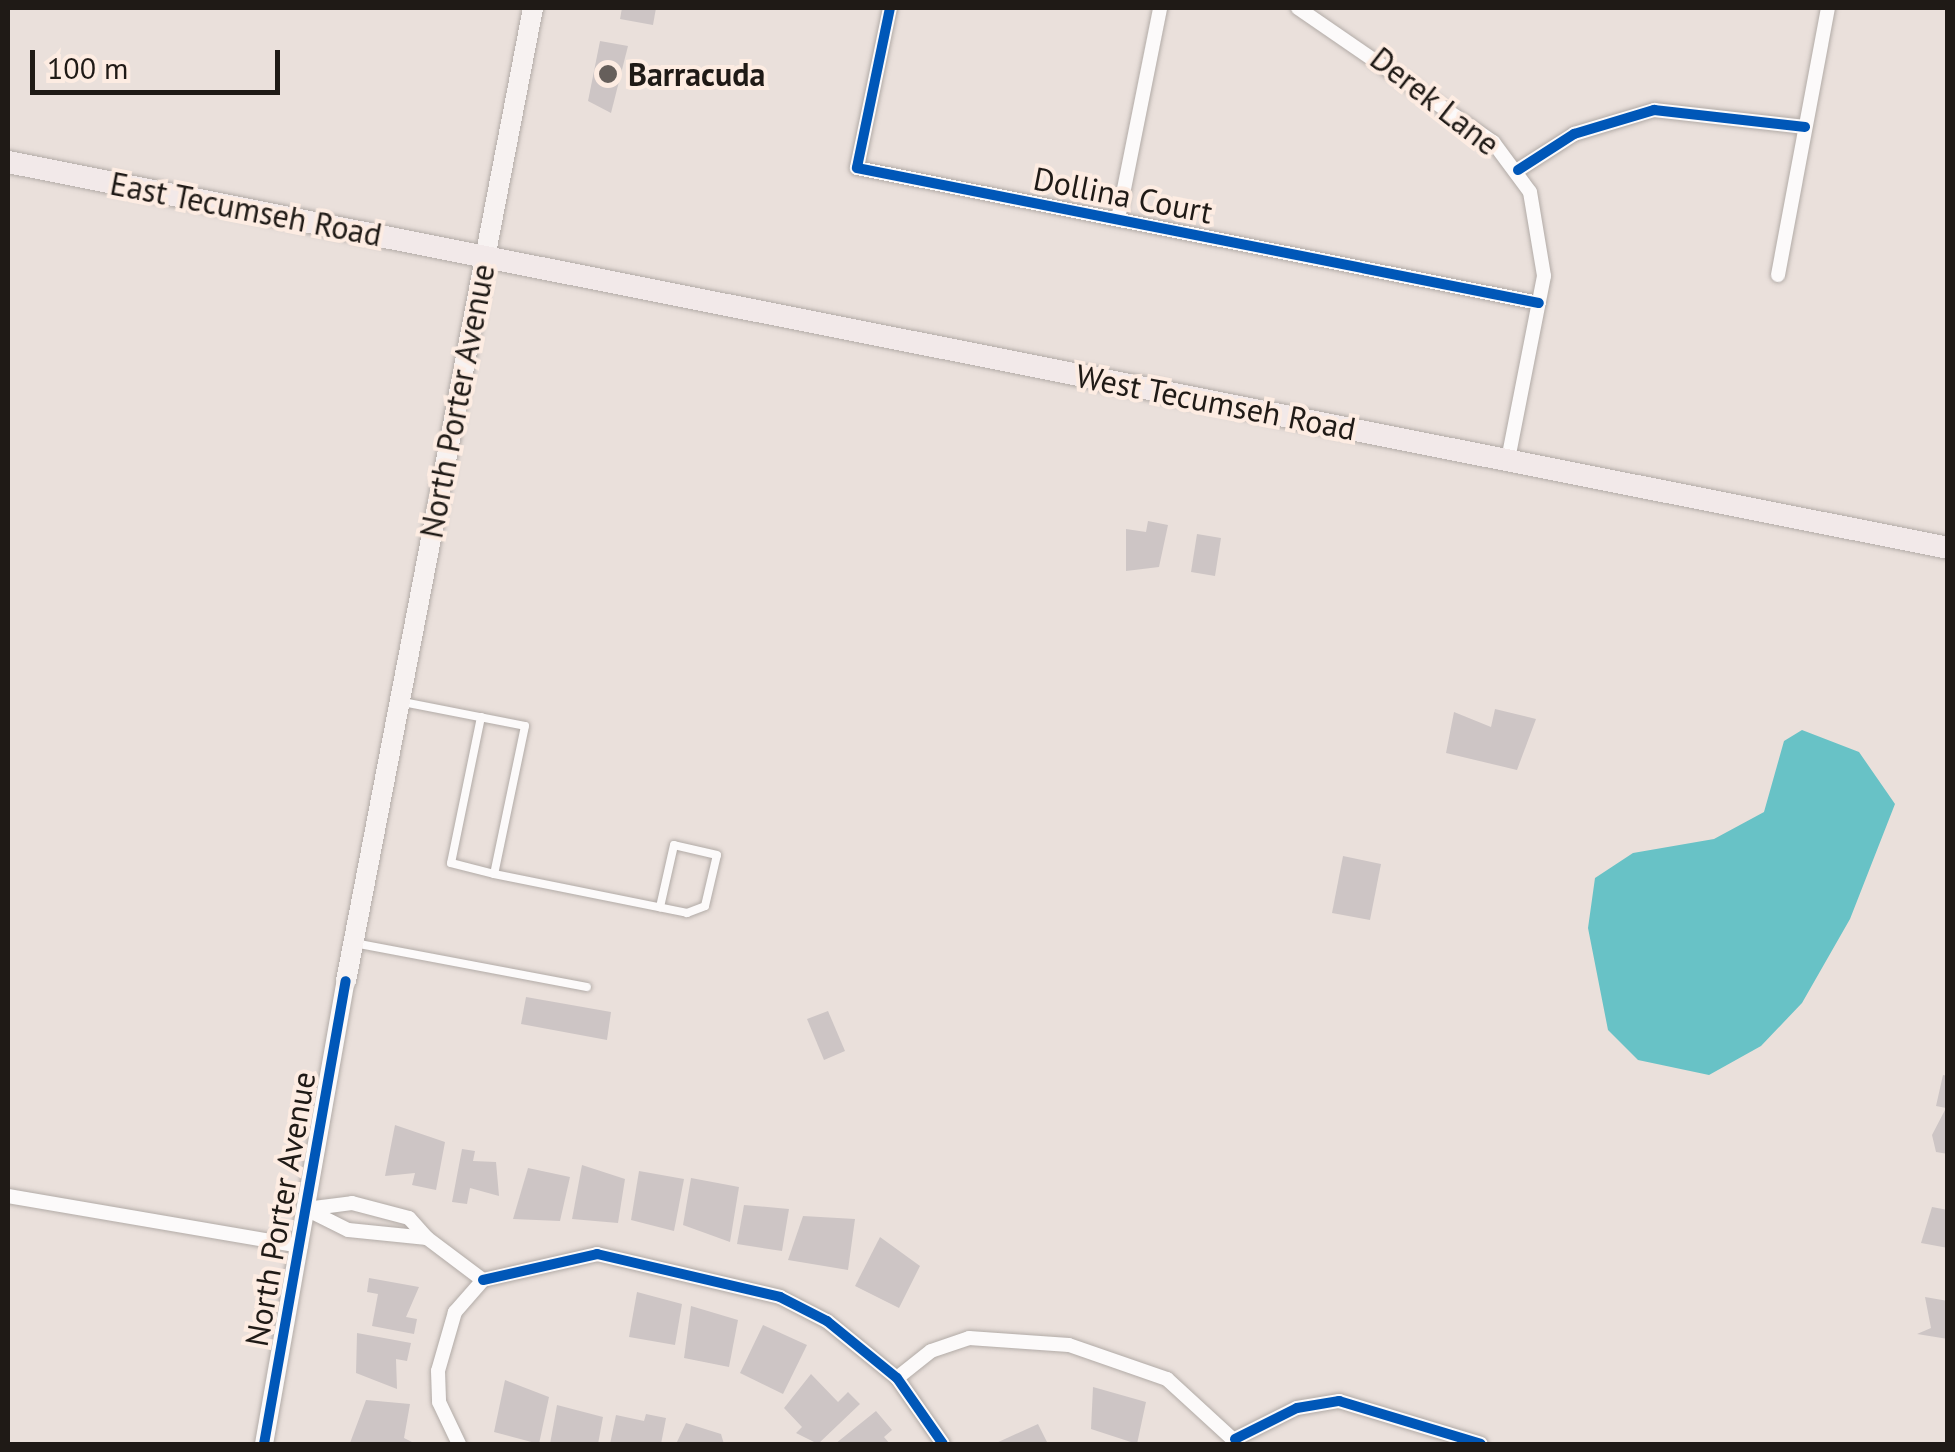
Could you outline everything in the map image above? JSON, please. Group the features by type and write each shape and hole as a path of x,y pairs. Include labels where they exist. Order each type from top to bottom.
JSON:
{"main road":[{"name":"North Porter Avenue","path":"346,981 533,8"},
{"name":"East Tecumseh Road","path":"8,162 484,256"},
{"name":"West Tecumseh Road","path":"484,256 1948,548"}],"street":[{"name":"Dollina Court","path":"890,8 857,168 1539,303"},
{"path":"1118,219 1160,8"},
{"name":"Derek Lane","path":"1298,8 1372,52 1518,170 1542,232 1539,303 1508,460"},
{"path":"1778,275 1828,8"},
{"path":"1518,170 1574,134 1654,110 1805,127"},
{"name":"North Porter Avenue","path":"264,1444 346,981"},
{"path":"8,1196 301,1246"},
{"path":"306,1208 352,1203 391,1212 483,1280"},
{"path":"306,1208 348,1230 427,1238"},
{"path":"459,1444 439,1402 438,1372 455,1312 483,1280 550,1257 658,1262 780,1297 827,1320 897,1378 943,1444"},
{"path":"897,1378 931,1351 969,1338 1069,1345 1166,1378 1236,1442 1297,1408 1339,1401 1481,1444"}],"lane":[{"path":"399,701 526,726 494,874"},
{"path":"481,717 451,864 660,907 705,906 717,854 674,845 660,907"},
{"path":"354,942 586,987"}],"water":[{"path":"1802,730 1859,752 1895,804 1850,919 1802,1003 1761,1046 1709,1075 1638,1060 1608,1030 1588,928 1595,878 1633,853 1714,839 1764,812 1784,741"}],"building":[{"path":"622,8 656,8 653,25 620,19"},
{"name":"Barracuda","path":"600,41 628,46 611,113 588,101"},
{"path":"1148,521 1168,525 1159,567 1126,571 1126,529 1146,532"},
{"path":"1197,534 1221,538 1215,576 1191,572"},
{"path":"1495,709 1536,719 1517,770 1446,753 1454,712 1491,727"},
{"path":"1343,856 1381,864 1370,920 1332,913"},
{"path":"526,997 611,1012 607,1040 521,1024"},
{"path":"828,1011 845,1051 824,1060 807,1019"},
{"path":"1943,1075 1948,1076 1948,1154 1936,1152 1932,1135 1946,1108 1936,1106"},
{"path":"395,1125 445,1142 436,1190 412,1185 415,1173 385,1176"},
{"path":"462,1149 475,1151 473,1161 496,1162 499,1196 470,1188 467,1204 452,1202"},
{"path":"582,1165 625,1179 618,1223 572,1219"},
{"path":"528,1168 570,1177 560,1221 513,1219"},
{"path":"639,1171 684,1179 674,1231 631,1220"},
{"path":"691,1178 739,1187 730,1242 683,1225"},
{"path":"744,1205 789,1209 782,1251 737,1244"},
{"path":"1932,1207 1948,1210 1948,1248 1921,1243"},
{"path":"803,1216 855,1219 848,1270 788,1260"},
{"path":"880,1237 920,1266 899,1308 855,1286"},
{"path":"369,1278 419,1287 406,1317 417,1319 414,1334 372,1326 378,1294 367,1292"},
{"path":"637,1292 682,1304 675,1345 629,1337"},
{"path":"1925,1297 1948,1301 1948,1339 1917,1334 1931,1328"},
{"path":"691,1306 738,1320 729,1367 684,1358"},
{"path":"763,1325 807,1345 783,1394 740,1373"},
{"path":"357,1333 411,1343 407,1361 396,1359 397,1389 356,1373"},
{"path":"811,1374 838,1402 848,1392 860,1404 818,1444 796,1433 802,1427 784,1408"},
{"path":"505,1380 549,1397 539,1444 494,1432"},
{"path":"1093,1387 1146,1402 1137,1444 1091,1429"},
{"path":"366,1400 410,1404 404,1438 416,1444 350,1443"},
{"path":"557,1405 603,1417 598,1444 550,1444"},
{"path":"876,1411 892,1430 884,1437 890,1444 835,1444"},
{"path":"646,1414 666,1418 661,1444 610,1444 616,1415 644,1421"},
{"path":"686,1423 721,1434 724,1444 676,1444"},
{"path":"1038,1424 1048,1444 994,1444"}],"cycle path":[{"path":"890,8 857,168 1539,303"},
{"path":"1518,170 1574,134 1654,110 1805,127"},
{"path":"264,1444 346,981"},
{"path":"483,1280 597,1254 780,1297 827,1321 897,1378 943,1444"},
{"path":"1235,1439 1297,1408 1339,1401 1481,1444"}],"place":[{"name":"Barracuda","path":"608,74"}]}
